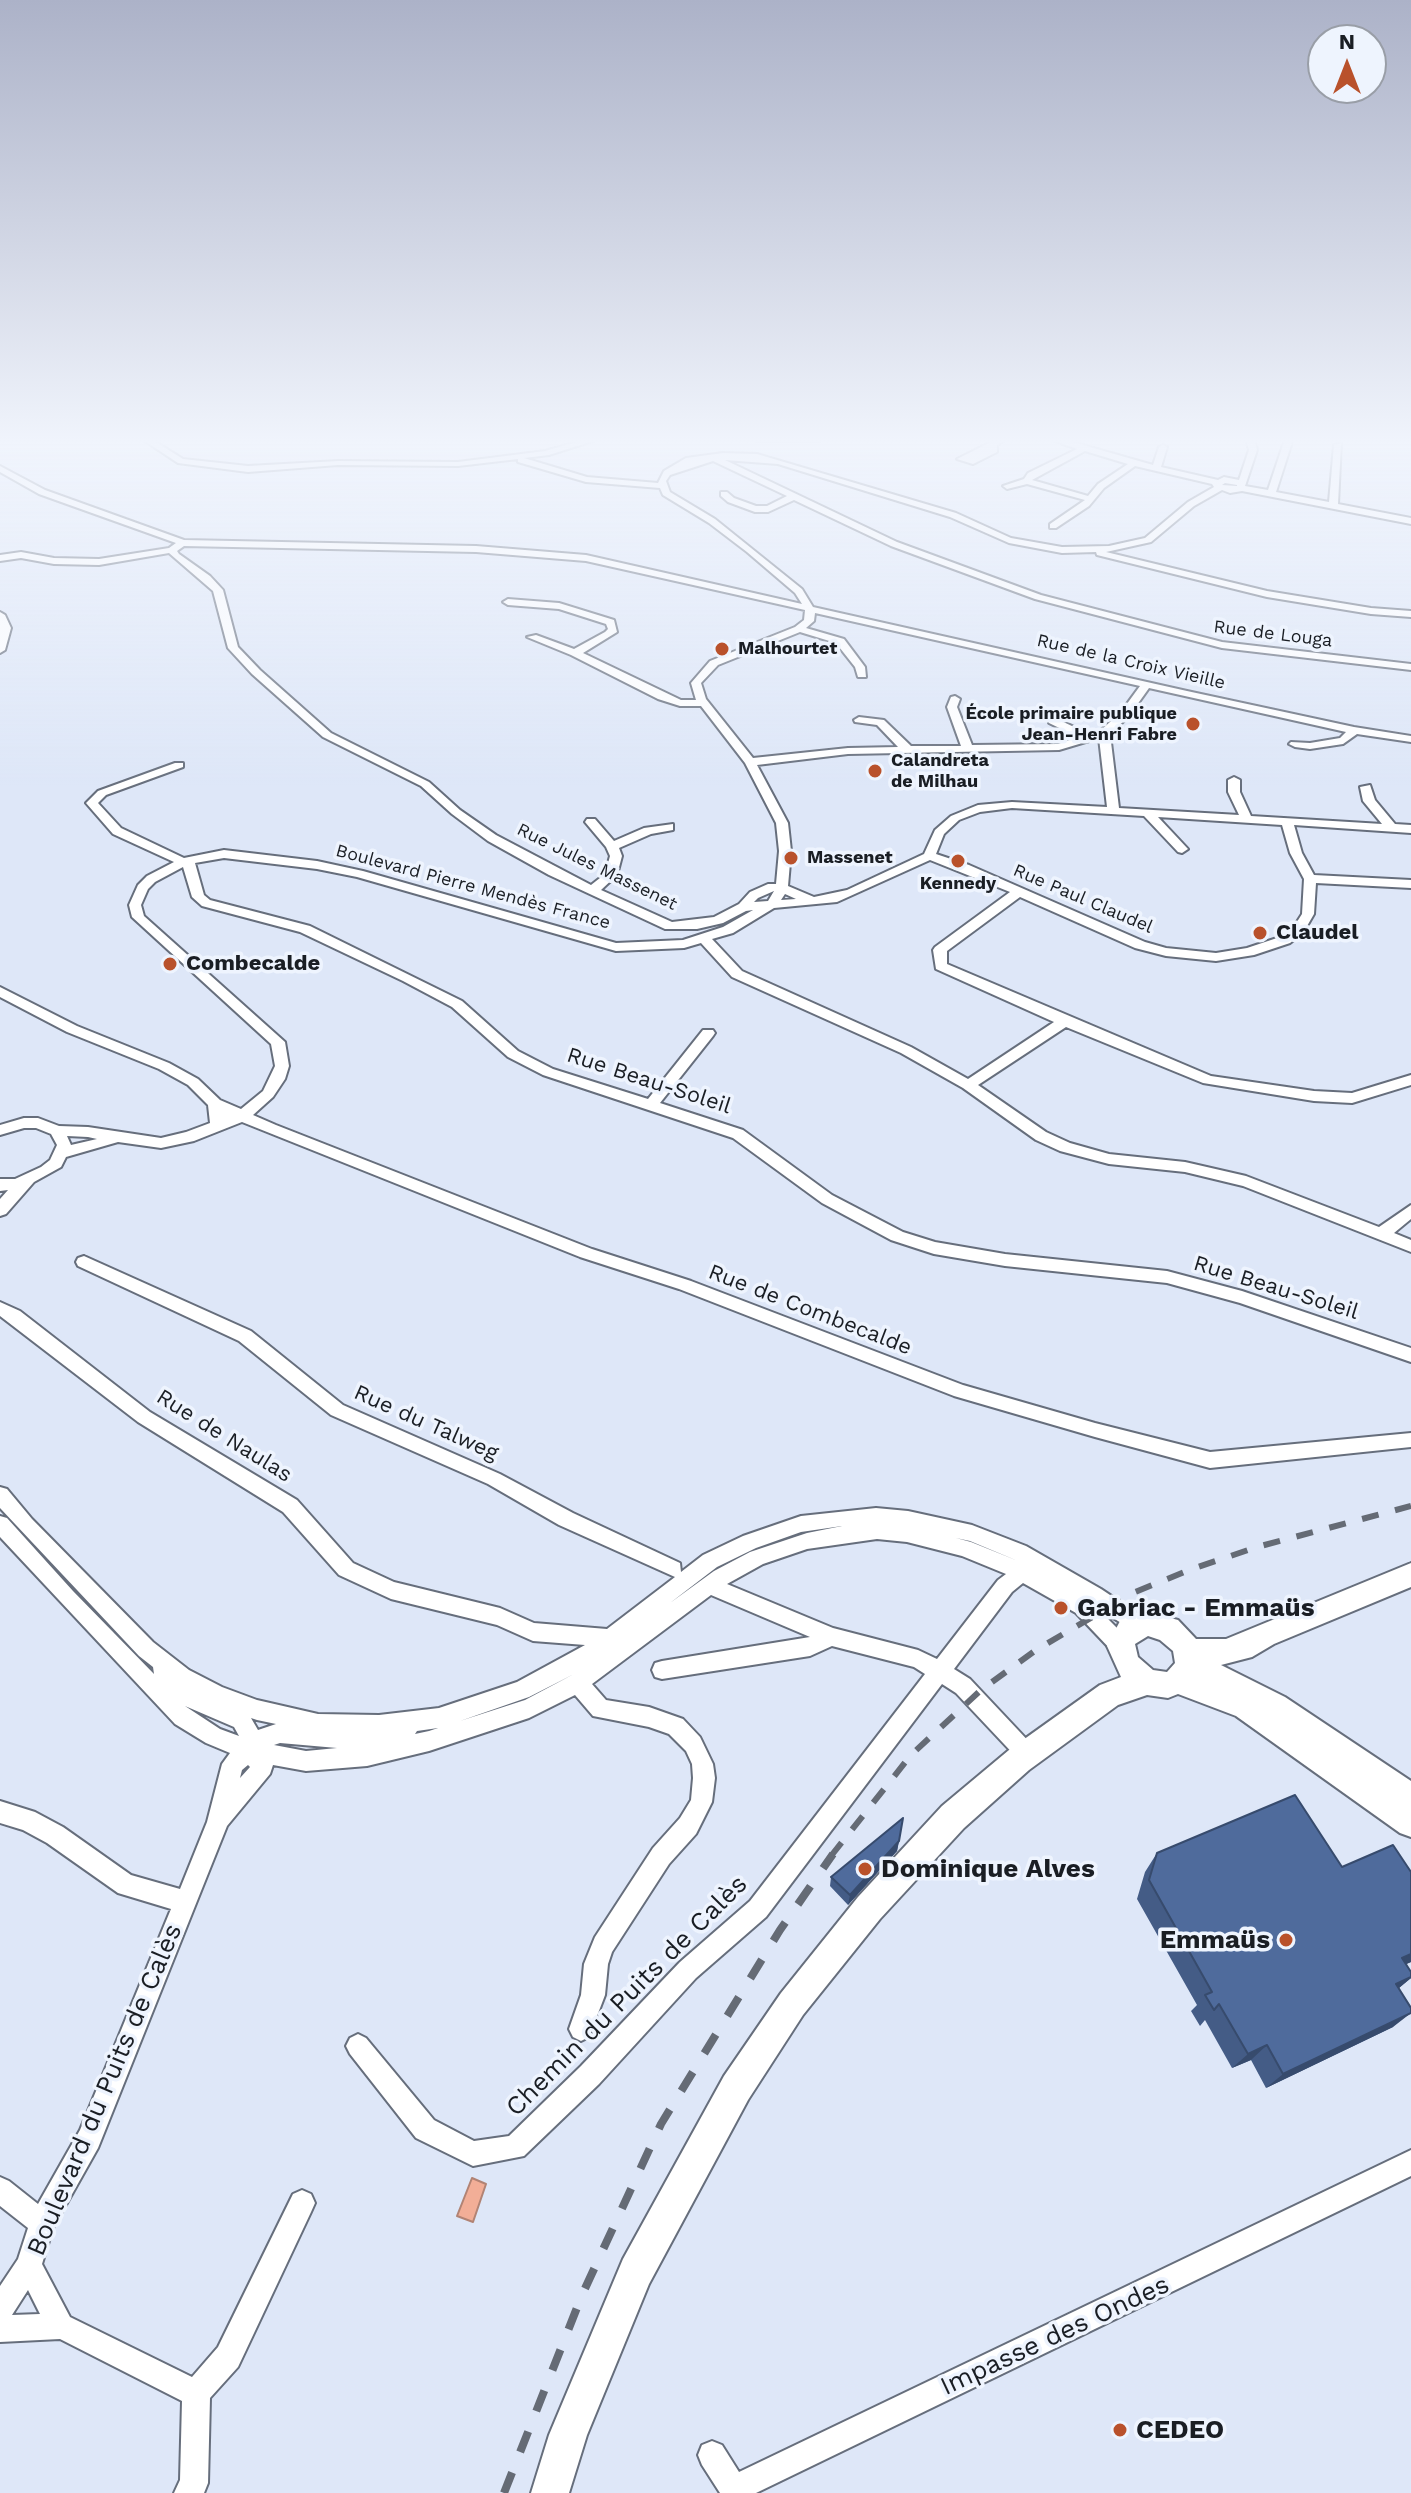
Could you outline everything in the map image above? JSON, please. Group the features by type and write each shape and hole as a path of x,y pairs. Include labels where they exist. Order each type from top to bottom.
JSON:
{"main road":[{"path":"1134,1655 1168,1685 1185,1664 1242,1648 1264,1635 1411,1575"},
{"path":"550,2493 568,2435 636,2272 736,2088 792,2004 869,1908 953,1817 1027,1754 1110,1694 1134,1655 1158,1625 1168,1629 1184,1643 1185,1664 1223,1695 1257,1714 1411,1822"},
{"path":"1185,1664 1275,1707 1411,1798"}],"street":[{"path":"24,555 86,563 130,555"},
{"name":"Rue Jules Massenet","path":"175,555 218,590 238,655 327,735 425,784 492,838 592,891 670,926 697,925 748,912 754,895 777,887"},
{"name":"Rue de la Croix Vieille","path":"561,555 611,562 774,600 810,614 843,617 1354,730 1411,739"},
{"path":"755,555 805,598 810,614 799,629 728,657 706,669 696,683 704,703 750,762 782,823 783,869 777,887 766,904"},
{"name":"Rue de Louga","path":"922,555 1110,618 1223,646 1411,667"},
{"path":"1103,555 1267,594 1371,611 1411,614"},
{"name":"Rue de la Croix Vieille","path":"774,600 805,598"},
{"path":"508,602 559,606 611,622 613,630 609,634 575,653"},
{"path":"0,615 6,628 0,650"},
{"path":"799,629 840,641 860,667 862,675"},
{"path":"532,637 575,653 662,697 680,703 704,703"},
{"path":"750,762 811,753 1039,749 1071,744 1104,733 1132,706 1146,685"},
{"path":"955,699 952,707 968,749"},
{"path":"859,720 880,722 907,749"},
{"path":"1053,721 1088,738"},
{"path":"1295,744 1310,746 1343,741 1354,730"},
{"path":"1104,733 1113,809"},
{"path":"179,765 102,793 92,803 117,831 186,862"},
{"path":"1234,780 1234,792 1246,818"},
{"path":"1366,787 1369,801 1392,828"},
{"path":"748,912 766,904 833,899 851,893 929,856 939,833 955,818 978,809 1012,805 1113,809 1411,829"},
{"path":"1147,813 1182,849"},
{"path":"591,822 612,846 615,866 592,891"},
{"path":"1287,823 1296,853 1310,879 1411,884"},
{"path":"612,846 648,831 669,827"},
{"name":"Boulevard Pierre Mendès France","path":"3,1125 38,1123 57,1131 88,1132 118,1139 161,1143 189,1137 237,1114 272,1073 273,1052 261,1028 138,917 135,905 142,888 163,871 186,862 224,854 317,865 359,874 616,947 667,947 705,939 748,912"},
{"name":"Rue Paul Claudel","path":"929,856 965,868 1140,945 1166,952 1216,957 1249,952 1292,935 1308,914 1310,879"},
{"name":"Rue Beau-Soleil","path":"186,862 198,897 206,903 305,929 457,1004 513,1054 536,1066 738,1134 827,1199 897,1236 1005,1260 1167,1277 1242,1297 1411,1355"},
{"path":"777,887 812,901"},
{"path":"1017,893 940,950 941,966 1208,1080 1314,1096 1352,1098 1411,1080"},
{"path":"705,939 737,974 861,1027 968,1085 1041,1136 1065,1147 1109,1159 1185,1167 1246,1181 1411,1246"},
{"name":"Rue de Combecalde","path":"0,991 72,1029 164,1066 193,1082 215,1103 237,1114 586,1253 685,1285 960,1391 1210,1460 1411,1440"},
{"path":"968,1085 1065,1021"},
{"path":"652,1104 708,1033"},
{"path":"215,1103 216,1120"},
{"name":"Boulevard Pierre Mendès France","path":"140,1141 188,1131 237,1114"},
{"path":"0,1210 15,1192 56,1163 62,1153 62,1137 57,1131"},
{"name":"Boulevard Pierre Mendès France","path":"62,1153 118,1139"},
{"path":"0,1185 34,1179"},
{"path":"1383,1233 1411,1211"},
{"name":"Rue du Talweg","path":"84,1262 245,1336 337,1410 408,1444 494,1479 566,1519 673,1569"},
{"name":"Rue de Naulas","path":"0,1308 144,1417 290,1506 346,1569 391,1590 500,1617 533,1632 608,1638"},
{"path":"0,1495 25,1525 146,1649 182,1677 216,1695 257,1710 318,1724 379,1725 439,1718"},
{"path":"251,1751 263,1738 280,1733 370,1741 522,1690 583,1659 710,1561 750,1542 801,1524 876,1516 945,1525 1019,1552 1094,1595 1134,1655"},
{"path":"0,1524 182,1717 213,1736 251,1751 306,1761 367,1756 429,1741 529,1708 578,1683 721,1577 757,1558 807,1541 843,1534 907,1534 964,1548 1021,1573 1083,1607 1134,1655"},
{"name":"Chemin du Puits de Calès","path":"358,2046 425,2129 473,2154 515,2147 590,2075 688,1970 758,1909 1005,1586 1021,1573"},
{"path":"715,1588 831,1637 918,1659 963,1686 1027,1754"},
{"path":"662,1670 810,1647 831,1637"},
{"name":"Boulevard du Puits de Calès","path":"0,2310 29,2265 42,2223 89,2139 218,1822 263,1767 251,1751 251,1738 241,1720 206,1707 177,1690 146,1649"},
{"path":"578,1683 600,1709 649,1717 676,1726 693,1744 702,1764 704,1778 701,1802 688,1826 661,1856 603,1945 596,1964 593,1995 581,2029"},
{"path":"0,1812 27,1820 55,1835 126,1885 186,1902"},
{"name":"Impasse des Ondes","path":"712,2455 734,2489 1411,2163"},
{"path":"0,2190 42,2223"},
{"path":"194,2490 196,2393 228,2357 302,2203"},
{"path":"29,2265 61,2326"},
{"path":"0,2329 61,2326 196,2393"}],"shaded area":[{"path":"472,2178 486,2184 473,2222 457,2216"}],"building":[{"name":"Emmaüs","path":"1295,1795 1342,1867 1393,1845 1411,1872 1411,1954 1402,1958 1411,1977 1396,1984 1411,2013 1283,2074 1267,2045 1248,2054 1219,2004 1214,2010 1205,1995 1212,1992 1149,1880 1157,1853"},
{"name":"Dominique Alves","path":"903,1818 899,1841 850,1895 831,1877"}],"railway":[{"path":"831,1856 911,1755 981,1690 1036,1650 1135,1592 1192,1569 1257,1547 1411,1506"},
{"path":"504,2493 582,2295 661,2124 780,1930 833,1854"}],"place":[{"name":"Malhourtet","path":"722,649"},
{"name":"École primaire publique Jean-Henri Fabre","path":"1193,724"},
{"name":"Calandreta de Milhau","path":"875,771"},
{"name":"Massenet","path":"791,858"},
{"name":"Kennedy","path":"958,861"},
{"name":"Claudel","path":"1260,933"},
{"name":"Combecalde","path":"170,964"},
{"name":"Gabriac - Emmaüs","path":"1061,1608"},
{"name":"Dominique Alves","path":"865,1869"},
{"name":"Emmaüs","path":"1286,1940"},
{"name":"CEDEO","path":"1120,2430"}]}
